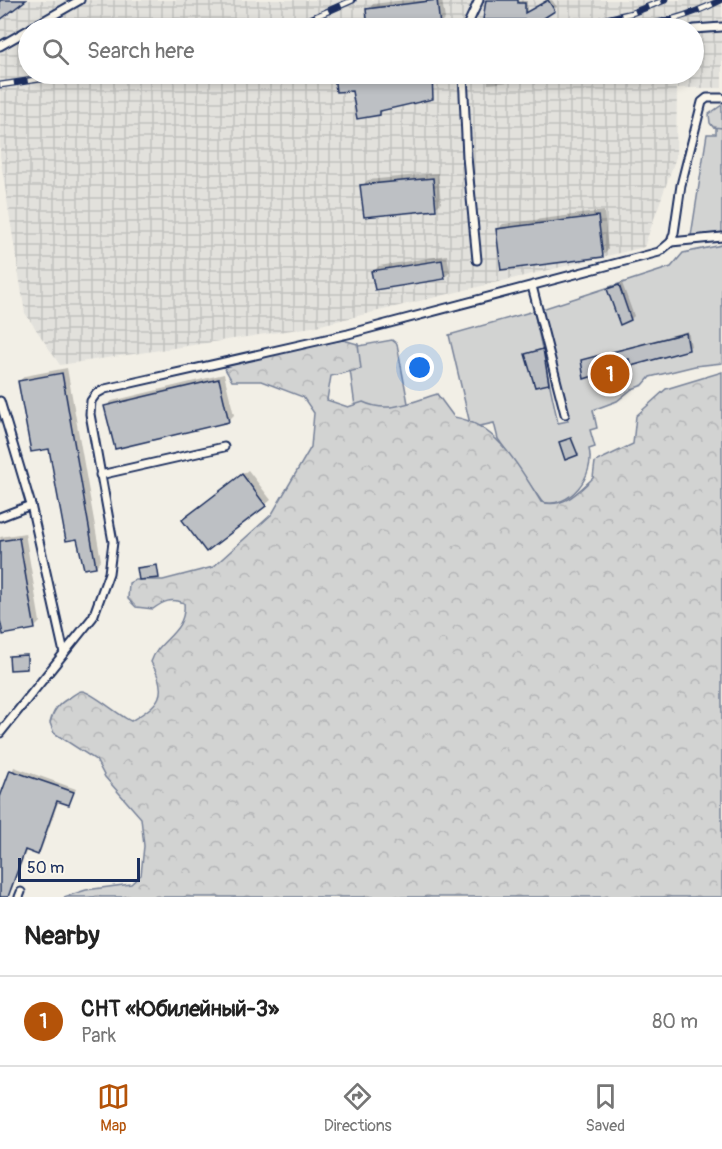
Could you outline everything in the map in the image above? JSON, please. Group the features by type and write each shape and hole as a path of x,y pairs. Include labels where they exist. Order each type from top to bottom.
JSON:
{"lane":[{"path":"49,18 80,0"},
{"path":"470,18 478,0"},
{"path":"704,28 722,27"},
{"path":"0,46 18,36"},
{"path":"463,84 467,157 477,260"},
{"path":"671,242 681,185 702,102 707,98 722,98"},
{"path":"0,733 93,616 110,573 113,542 100,475 91,401 96,394 105,389 348,334 646,257 671,242 722,237"},
{"path":"532,286 564,414"},
{"path":"0,401 32,505 64,653"},
{"path":"100,475 224,447"},
{"path":"0,517 32,505"}],"shaded area":[{"path":"0,0 722,0 722,88 677,88 676,157 644,247 312,327 60,365 25,313 0,156"}],"green space":[{"path":"722,105 722,128 713,127 709,114"},
{"path":"716,126 722,126 722,233 691,236 707,134 716,134"},
{"path":"722,245 722,363 695,366 650,377 643,385 632,389 617,401 593,410 597,428 590,430 595,447 589,449 590,459 584,479 571,496 562,501 542,502 498,439 494,423 471,428 449,335 534,311 558,423 568,421 542,309 671,267 683,253"},
{"path":"343,340 358,344 361,369 331,376 327,400 348,407 363,402 391,407 437,394 454,417 483,428 495,438 516,462 541,502 549,504 564,501 582,489 593,478 595,462 633,444 636,416 666,389 722,372 722,897 64,897 86,890 131,884 141,875 144,846 141,818 105,777 96,760 54,733 50,723 54,711 77,692 82,691 92,695 131,721 155,704 159,698 160,683 151,662 181,622 184,603 164,602 153,609 136,607 128,599 129,583 135,580 163,580 213,567 272,514 311,447 314,413 303,397 261,381 232,381 224,367 237,359"},
{"path":"392,340 397,344 412,425 359,435 347,348"}],"building":[{"path":"0,0 26,0 0,20"},
{"path":"437,0 439,18 367,18 366,9"},
{"path":"486,0 518,0 518,3 525,3 525,13 548,0 555,11 544,18 483,18"},
{"path":"335,84 432,84 433,99 380,111 380,115 357,119 352,91 336,92"},
{"path":"433,178 436,210 364,217 360,185"},
{"path":"598,216 603,257 501,270 496,229"},
{"path":"442,260 445,279 375,290 371,271"},
{"path":"619,285 631,320 620,325 607,289"},
{"path":"686,333 689,350 631,366 629,359 601,367 603,373 584,379 581,360"},
{"path":"543,349 549,384 535,387 525,354"},
{"path":"62,373 96,567 84,569 77,539 66,541 49,449 31,452 18,381"},
{"path":"219,379 229,422 115,449 104,406"},
{"path":"571,438 578,455 565,460 559,442"},
{"path":"242,474 266,506 206,552 182,520"},
{"path":"19,538 35,629 3,635 0,620 0,541"},
{"path":"157,565 159,578 139,580 137,568"},
{"path":"27,655 27,669 10,670 9,656"},
{"path":"10,770 74,792 69,805 57,801 38,855 25,850 8,897 0,897 0,797"}],"railway":[{"path":"312,18 353,0"},
{"path":"610,18 632,13 665,0"},
{"path":"677,18 721,0"},
{"path":"0,85 18,82"}],"place":[{"name":"СНТ «Юбилейный-3»","path":"610,374"}]}
